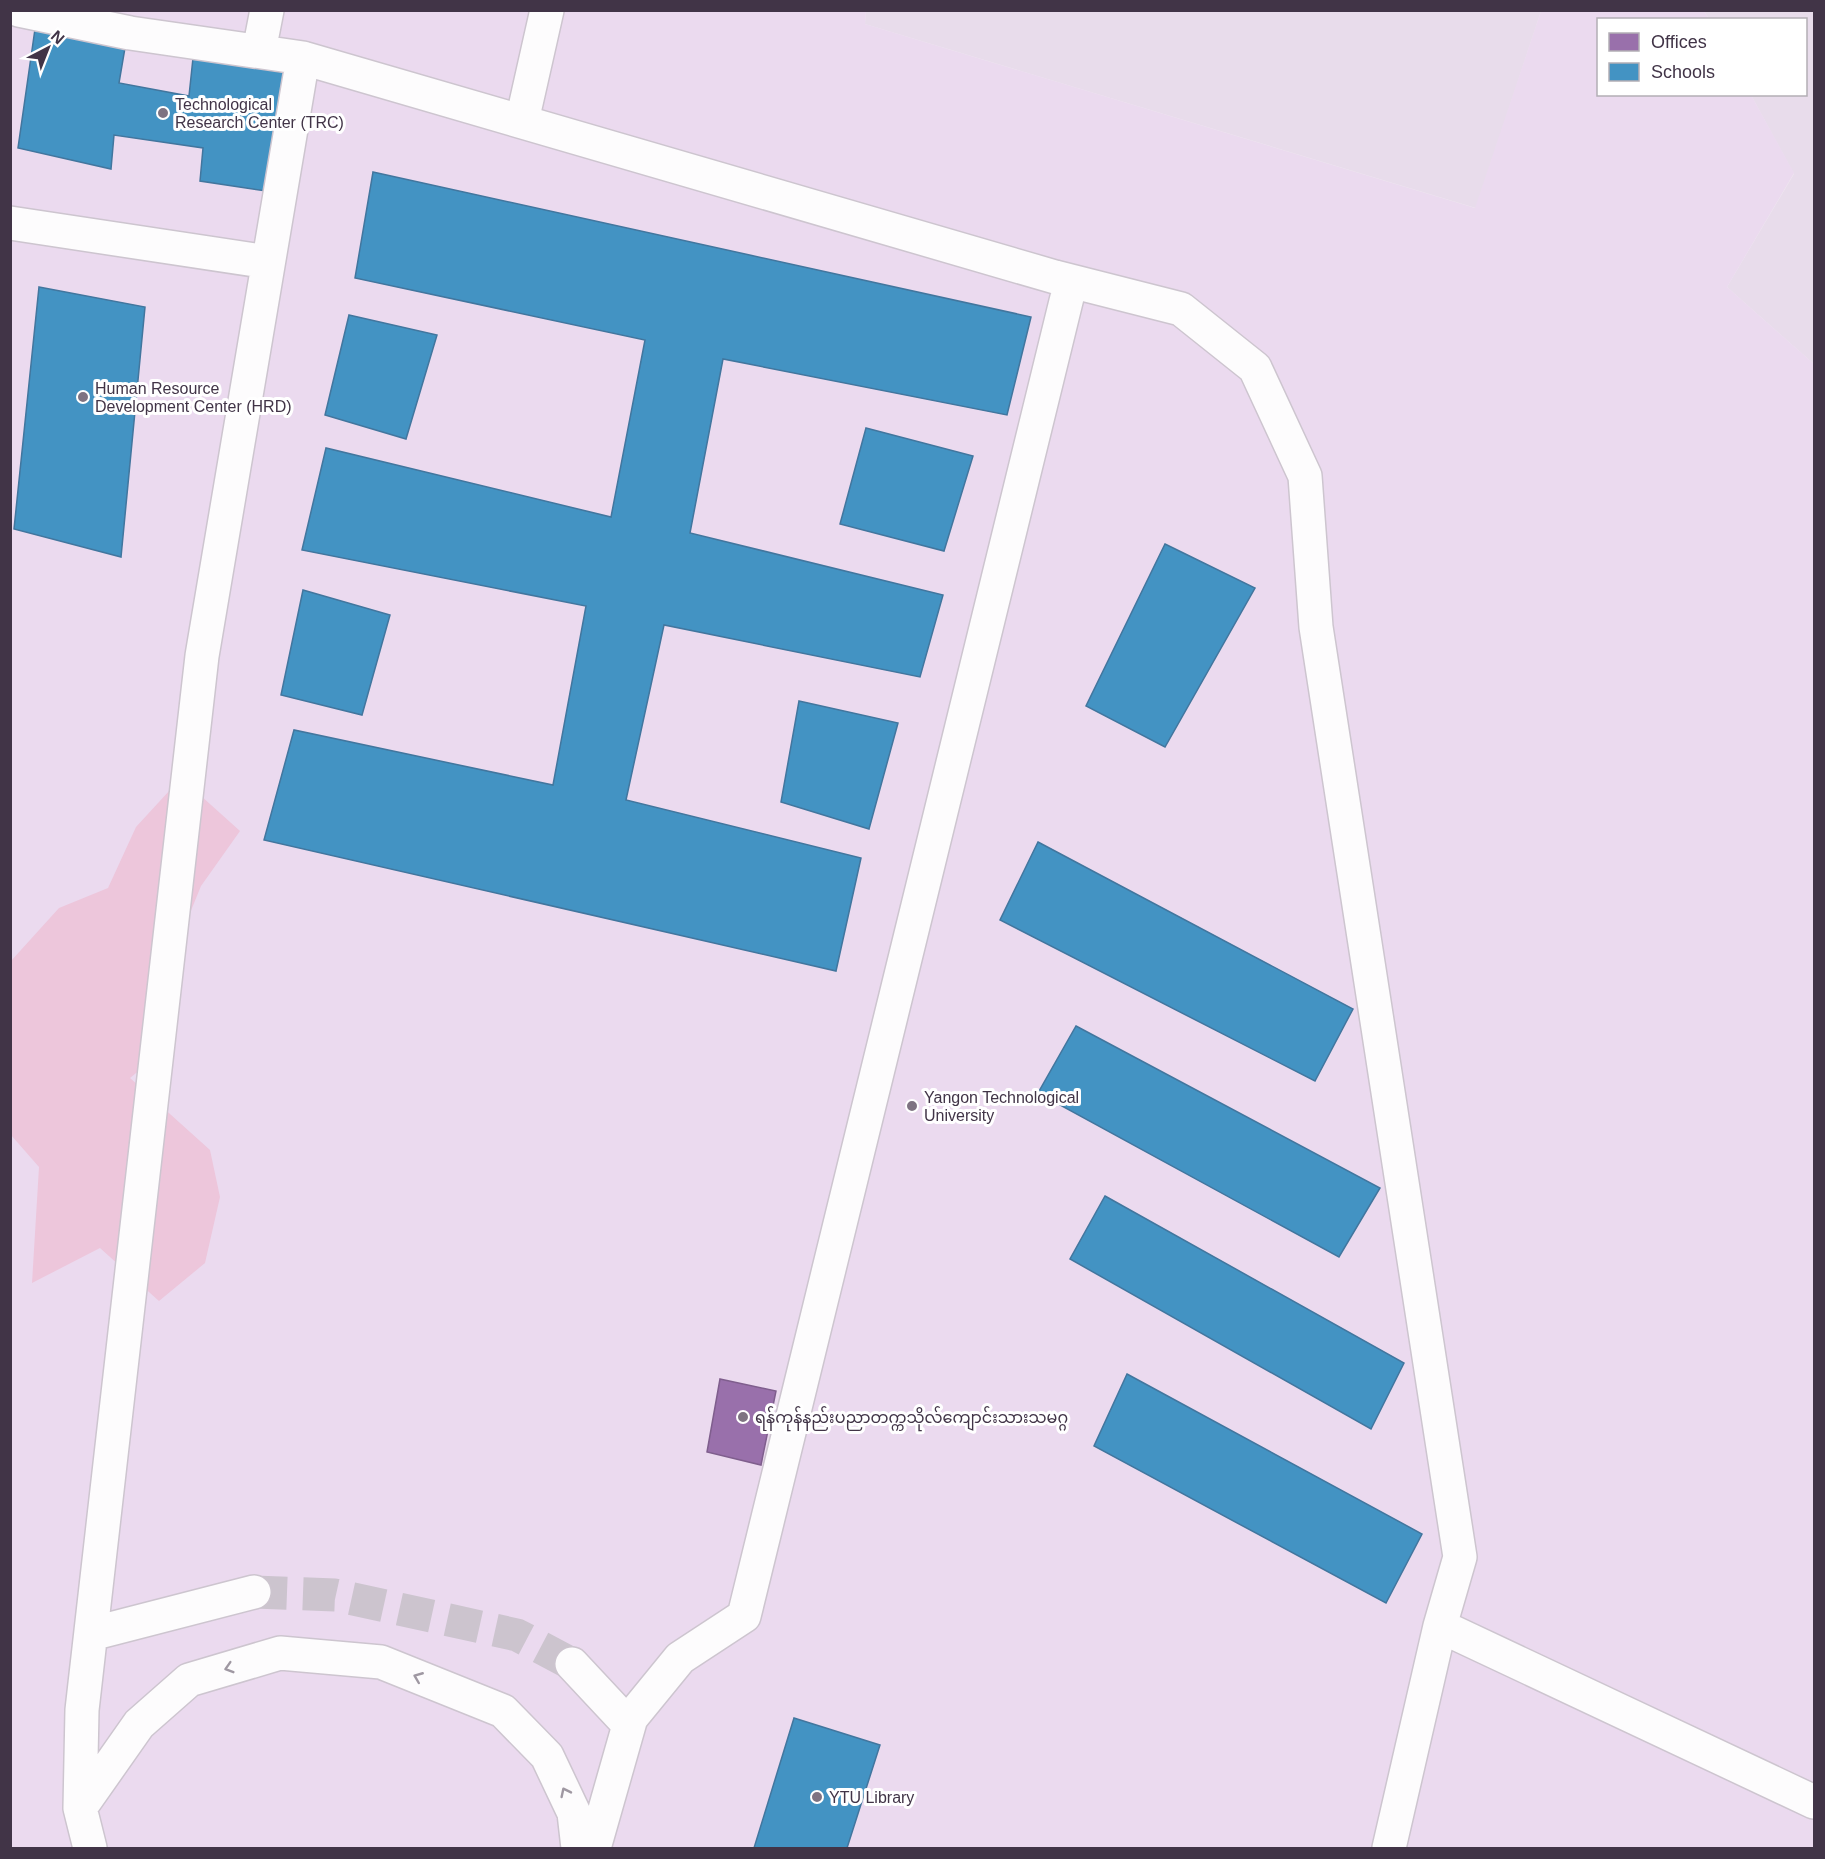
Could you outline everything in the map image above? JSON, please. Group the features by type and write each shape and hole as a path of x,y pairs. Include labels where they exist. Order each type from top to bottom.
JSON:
{"lane":[{"path":"19,10 130,33 303,58 1071,281 1180,309 1255,368 1305,476 1316,627 1460,1557 1440,1626 1389,1848"},
{"path":"259,51 267,10"},
{"path":"522,121 547,10"},
{"path":"90,1848 80,1808 82,1710 202,656 303,58"},
{"path":"10,223 268,262"},
{"path":"594,1848 631,1718 680,1658 744,1616 1071,281"},
{"path":"91,1635 254,1592"},
{"path":"1440,1626 1815,1802"},
{"path":"80,1808 139,1724 189,1680 280,1653 381,1662 503,1711 547,1756 574,1813 578,1848"},
{"path":"572,1664 629,1725"}],"shaded area":[{"path":"866,10 1541,11 1476,208 865,24"},
{"name":"Yangon Technological University","path":"11,11 866,11 865,24 1475,208 1541,11 1704,11 1708,18 1597,18 1597,96 1752,96 1794,173 1727,287 1814,364 1814,1848 11,1848"},
{"path":"1704,11 1814,11 1814,364 1727,287 1794,174 1752,96 1807,96 1807,18 1708,18"},
{"path":"181,778 240,831 201,886 166,972 170,1045 130,1078 210,1150 220,1197 205,1263 159,1301 100,1248 32,1283 39,1167 11,1135 11,961 59,908 108,888 136,827"}],"building: Offices":[{"path":"720,1379 776,1391 761,1465 707,1452"}],"building: Schools":[{"path":"35,29 126,42 119,83 189,96 193,58 286,73 273,192 200,181 203,148 114,135 111,169 18,148"},
{"path":"373,172 1031,317 1007,415 723,359 690,533 943,595 920,677 664,625 626,800 861,858 836,971 264,840 294,730 553,785 586,606 302,550 326,448 611,517 645,340 355,278"},
{"path":"39,287 145,307 121,557 14,529"},
{"path":"349,315 437,335 406,439 325,415"},
{"path":"866,428 973,456 944,551 840,524"},
{"path":"1165,544 1255,588 1165,747 1086,706"},
{"path":"303,590 390,615 362,715 281,695"},
{"path":"799,701 898,723 869,829 781,802"},
{"path":"1038,842 1353,1009 1315,1081 1000,920"},
{"path":"1076,1026 1380,1188 1339,1257 1038,1093"},
{"path":"1105,1196 1404,1363 1371,1429 1070,1259"},
{"path":"1127,1374 1422,1534 1386,1603 1094,1446"},
{"name":"YTU Library","path":"794,1718 880,1745 847,1848 754,1848"}],"tunnel":[{"path":"254,1592 335,1595 517,1635 572,1664"}],"place":[{"name":"Technological Research Center (TRC)","path":"163,113"},
{"name":"Human Resource Development Center (HRD)","path":"83,397"},
{"name":"Yangon Technological University","path":"912,1106"},
{"name":"ရန်ကုန်နည်းပညာတက္ကသိုလ်ကျောင်းသားသမဂ္ဂ","path":"743,1417"},
{"name":"YTU Library","path":"817,1797"}]}
